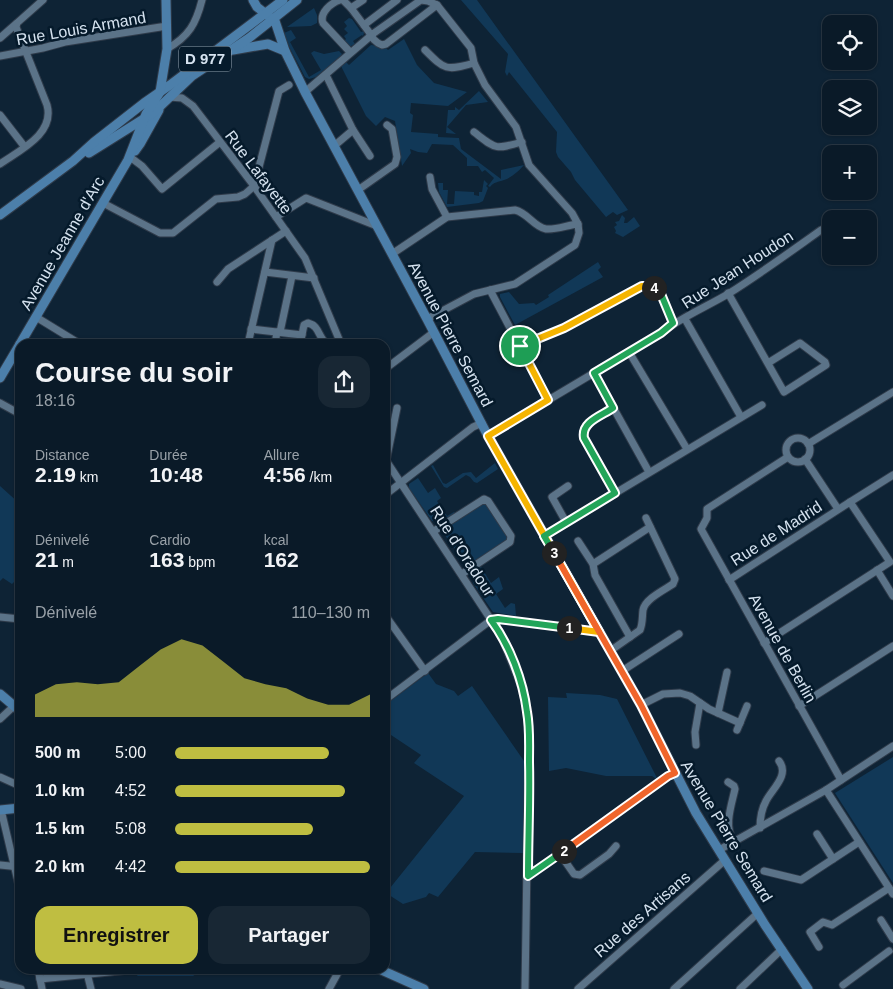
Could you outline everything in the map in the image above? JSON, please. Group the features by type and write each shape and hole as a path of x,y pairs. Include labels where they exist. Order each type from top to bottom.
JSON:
{"main road":[{"path":"148,121 160,92 167,49 166,0"},
{"name":"D 977","path":"0,215 74,161 128,129 148,121 169,97 192,76 252,36 283,0"},
{"name":"D 977","path":"74,161 94,142 253,22 270,16 297,0"},
{"path":"255,3 270,16"},
{"path":"255,3 252,36 255,40 265,45"},
{"name":"Avenue Pierre Semard","path":"270,16 277,26 285,52 428,319 488,436 641,705 696,813 758,914 808,989"},
{"path":"265,45 275,40 278,33"},
{"path":"230,50 265,45 274,46 285,52"},
{"name":"Avenue Jeanne d'Arc","path":"23,339 130,156 137,137 148,121"},
{"name":"Avenue Jeanne d'Arc","path":"130,156 140,144 148,121"},
{"path":"128,129 137,137"},
{"name":"Avenue Jeanne d'Arc","path":"0,378 15,352"},
{"path":"0,694 15,706"},
{"path":"1,812 15,809"},
{"path":"390,974 424,989"}],"street":[{"path":"0,38 43,0"},
{"path":"167,49 188,34 198,14 202,0"},
{"path":"350,52 321,19 322,14 337,1 342,0 351,8 370,36 377,44 382,45 437,6"},
{"path":"351,8 363,0"},
{"path":"364,25 398,0"},
{"path":"306,92 370,36 421,0 428,0 437,6 471,48 474,64 485,85 516,127 530,165 572,213 578,224 575,245 515,284 474,294 428,319"},
{"path":"0,164 42,133 49,114 48,105 16,29 16,24"},
{"name":"Rue Louis Armand","path":"0,56 26,52 65,42 167,26"},
{"path":"425,50 439,64 446,68 458,68 474,64"},
{"path":"326,75 353,130 370,156"},
{"path":"103,203 160,233 173,233 216,199 238,197 245,194 254,186 279,91 289,85"},
{"name":"Rue Lafayette","path":"169,97 188,100 254,186 305,258 339,339"},
{"path":"0,115 24,146"},
{"path":"358,190 395,164 397,157 392,129 387,125"},
{"path":"334,146 353,130"},
{"path":"474,132 494,147 500,148 522,142"},
{"path":"130,156 142,166 162,189 220,142"},
{"path":"430,177 432,189 447,217"},
{"path":"276,217 306,198 377,226"},
{"path":"392,254 447,217 515,210 521,211 540,227 546,229 578,224"},
{"name":"Rue Jean Houdon","path":"488,436 661,333 673,323 685,319 728,294 821,230"},
{"path":"218,282 228,269 286,231"},
{"path":"249,339 272,240"},
{"path":"264,272 314,278"},
{"path":"277,339 292,276"},
{"path":"520,346 564,328 638,288 646,286 654,287 661,294 673,323"},
{"path":"490,290 548,400"},
{"path":"728,294 784,392 826,365 825,362 800,343 768,363"},
{"path":"36,317 72,339"},
{"path":"685,319 741,417"},
{"name":"Rue Lafayette","path":"302,335 304,325 308,323 313,324 320,331 322,339"},
{"path":"252,329 302,335 301,339"},
{"path":"390,365 434,332"},
{"path":"629,352 687,449"},
{"path":"594,373 649,472"},
{"path":"808,444 893,392"},
{"path":"0,403 15,411"},
{"path":"544,536 762,404"},
{"path":"390,441 397,408"},
{"path":"613,408 587,425 583,429 583,434 615,493"},
{"path":"390,491 473,427 482,423"},
{"path":"801,439 808,444 809,452 805,459 797,462 788,457 786,447 792,440 801,439"},
{"name":"Avenue de Berlin","path":"788,457 707,509 707,518 701,529 841,780"},
{"path":"805,459 838,509"},
{"name":"Rue d'Oradour","path":"390,467 501,635 521,685 528,712 528,876 525,989"},
{"name":"Rue de Madrid","path":"729,580 893,475"},
{"path":"566,522 552,497 568,486"},
{"path":"434,531 484,499 488,501 511,536 510,542 462,574"},
{"path":"764,643 891,561 850,502"},
{"path":"610,651 640,630 643,608 673,584 675,579 646,518"},
{"path":"593,564 650,527"},
{"path":"578,541 593,564 595,575 630,637"},
{"path":"877,570 893,596"},
{"path":"0,617 15,618"},
{"path":"390,696 491,620 498,619 599,632"},
{"path":"390,622 424,671"},
{"path":"622,671 679,634"},
{"path":"799,706 893,646"},
{"path":"718,713 726,672"},
{"path":"641,705 663,694 673,692 690,696 739,727 747,706"},
{"path":"696,745 695,732 700,703"},
{"path":"0,719 15,709"},
{"path":"841,780 843,774 893,741"},
{"path":"719,850 826,790 893,746"},
{"path":"760,828 761,813 782,776 783,768 779,762"},
{"path":"528,876 668,776 675,773"},
{"path":"0,777 15,784"},
{"path":"728,782 735,789 728,823 729,834 733,841"},
{"path":"819,947 810,932 823,922 832,924 891,891 826,790"},
{"path":"1,812 15,860"},
{"path":"817,834 833,859"},
{"path":"764,871 801,880 859,842"},
{"path":"560,854 574,874 580,875 609,854 616,846"},
{"name":"Rue des Artisans","path":"578,989 725,860"},
{"path":"0,865 15,867"},
{"path":"674,989 758,914"},
{"path":"843,985 891,953 888,945 893,939 891,930 881,920"},
{"path":"740,989 782,949"},
{"path":"39,974 42,989"},
{"path":"40,979 73,974"},
{"path":"87,974 91,989"},
{"path":"329,989 337,974"},
{"path":"0,984 21,989"}],"shaded area":[{"path":"461,0 477,0 628,210 617,215 613,212 606,217 575,180 556,152 557,132 509,72 507,76 505,72 508,54"},
{"path":"314,8 317,15 317,23 311,26 287,27"},
{"path":"349,18 364,33 363,36 353,41 355,44 349,47 344,41 346,39 344,36 348,33 344,29 347,26 344,22"},
{"path":"291,30 296,38 290,42 309,77 321,70 311,53 314,51 324,54 339,51 342,54 341,57 316,77 309,79 305,77 285,39 284,33"},
{"path":"404,39 417,65 434,83 467,92 448,106 411,103 410,113 413,115 411,132 438,134 438,137 459,138 461,149 501,179 501,170 524,165 510,178 495,183 490,187 488,186 494,178 485,170 482,172 478,166 467,166 467,158 453,145 432,144 427,153 410,149 411,153 402,166 395,121 385,117 376,126 366,116 341,66 346,62 349,65 371,45 385,47 388,50"},
{"path":"479,91 488,102 466,105 447,127 456,134 446,133 448,110 455,110 455,107 459,110"},
{"path":"484,180 488,184 486,186 488,188 483,201 479,203 447,207 439,192 438,183 443,183 443,190 448,190 447,204 454,204 455,191 474,192 474,195 479,196 479,192 482,192"},
{"path":"622,215 625,218 624,223 627,223 634,217 640,226 623,237 615,233 614,227 617,225 615,222 619,221"},
{"path":"598,262 601,267 598,270 603,277 515,325 500,294 509,292 519,304 534,303 536,305"},
{"path":"495,463 498,469 477,483 466,475 447,488 444,487 431,466 433,465 443,483 446,484 463,473 471,472 476,478"},
{"path":"418,478 428,493 435,488 441,498 437,501 447,516 455,513 443,522 432,521 409,488 409,484"},
{"path":"0,486 15,500 15,581 12,584 3,578 0,581"},
{"path":"484,502 509,538 468,567 442,531"},
{"path":"481,567 491,583 499,577 503,589 496,594 505,608 511,603 515,604 516,616 493,612 473,583 473,573"},
{"path":"428,673 436,684 454,691 458,696 472,686 525,760 523,853 475,852 438,897 429,893 426,897 403,904 390,896 390,888 464,796 414,763 421,755 390,734 390,701"},
{"path":"566,693 600,695 617,699 658,780 652,776 606,776 566,768 549,771 548,697 567,698"},
{"path":"893,757 893,883 835,793"},
{"path":"138,974 196,974 193,976 137,976"}],"route":[{"path":"520,346 548,400 488,436 544,536 587,612 599,632 498,619 491,620 501,635 511,657 528,712 528,876 668,776 675,773 641,705 544,536 615,493 583,434 583,429 587,425 613,408 594,373 661,333 673,323 658,290 654,287 642,286 564,328 520,346"}]}
